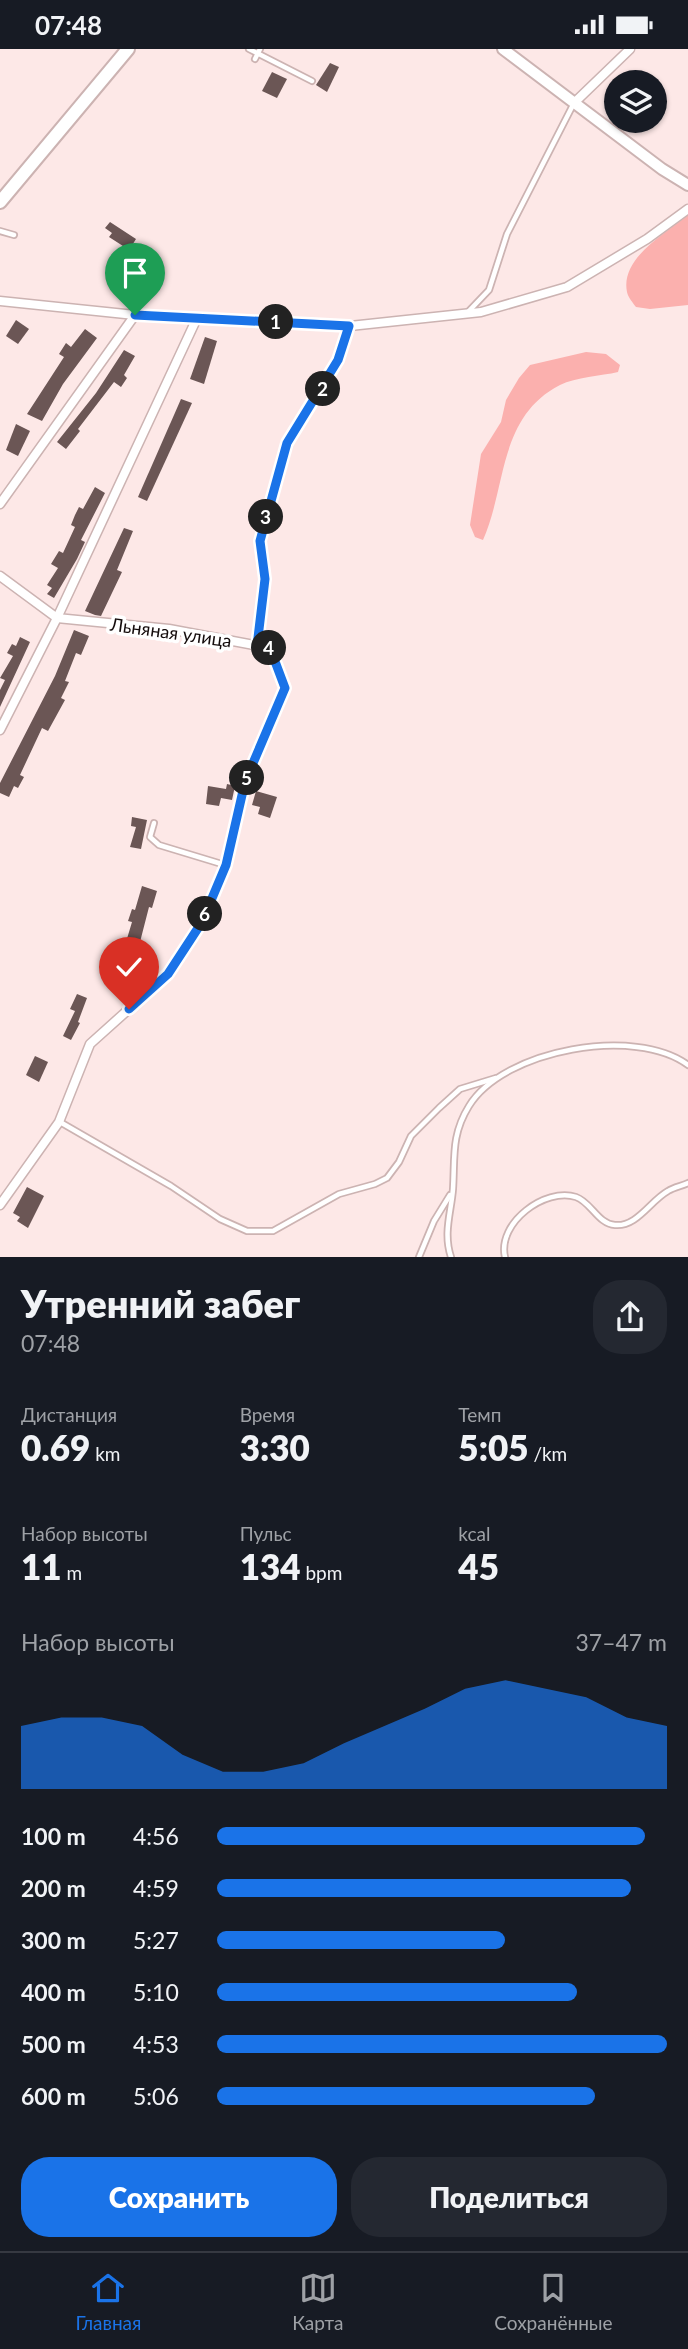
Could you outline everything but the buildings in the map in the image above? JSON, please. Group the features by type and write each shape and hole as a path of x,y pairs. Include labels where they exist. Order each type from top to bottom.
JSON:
{"main road":[{"path":"0,202 128,49"}],"street":[{"path":"503,49 662,169 688,185"},
{"path":"575,102 630,49"},
{"path":"0,301 135,315 349,326 466,314 567,287 647,239 688,209"},
{"path":"0,505 135,315"},
{"path":"0,730 57,618 197,318"},
{"path":"0,576 57,618"},
{"name":"Льняная улица","path":"0,1205 59,1122 90,1044 168,974 202,922 226,865 245,782 285,688 270,648 169,629 57,618"}],"lane":[{"path":"248,49 258,51 276,65 312,81"},
{"path":"255,59 258,51"},
{"path":"466,314 489,290 507,234 575,102"},
{"path":"0,231 14,235"},
{"path":"257,646 265,579 260,541 287,443 338,360 349,326"},
{"path":"154,823 150,837 159,845 226,865"},
{"path":"59,1122 171,1186 220,1219 247,1231 273,1231 339,1194 387,1178 399,1162 411,1136 460,1089 496,1078 543,1055 605,1045 673,1054 688,1065"},
{"path":"451,1257 446,1225 453,1190 453,1145 470,1105 496,1078"},
{"path":"505,1257 506,1236 519,1217 534,1204 564,1195 579,1198 614,1226 631,1223 667,1191 688,1183"},
{"path":"419,1257 434,1221 453,1190"}],"shaded area":[{"path":"688,215 688,305 650,309 636,307 627,292 630,268 647,247"},
{"path":"586,352 606,354 620,365 618,372 566,382 540,399 525,415 507,454 483,540 475,537 470,525 481,454 501,422 506,400 519,378 530,365"}],"route":[{"path":"129,1009 168,974 202,922 226,865 245,782 285,688 270,648 257,646 265,579 260,541 287,443 338,360 349,326 135,315"}]}
